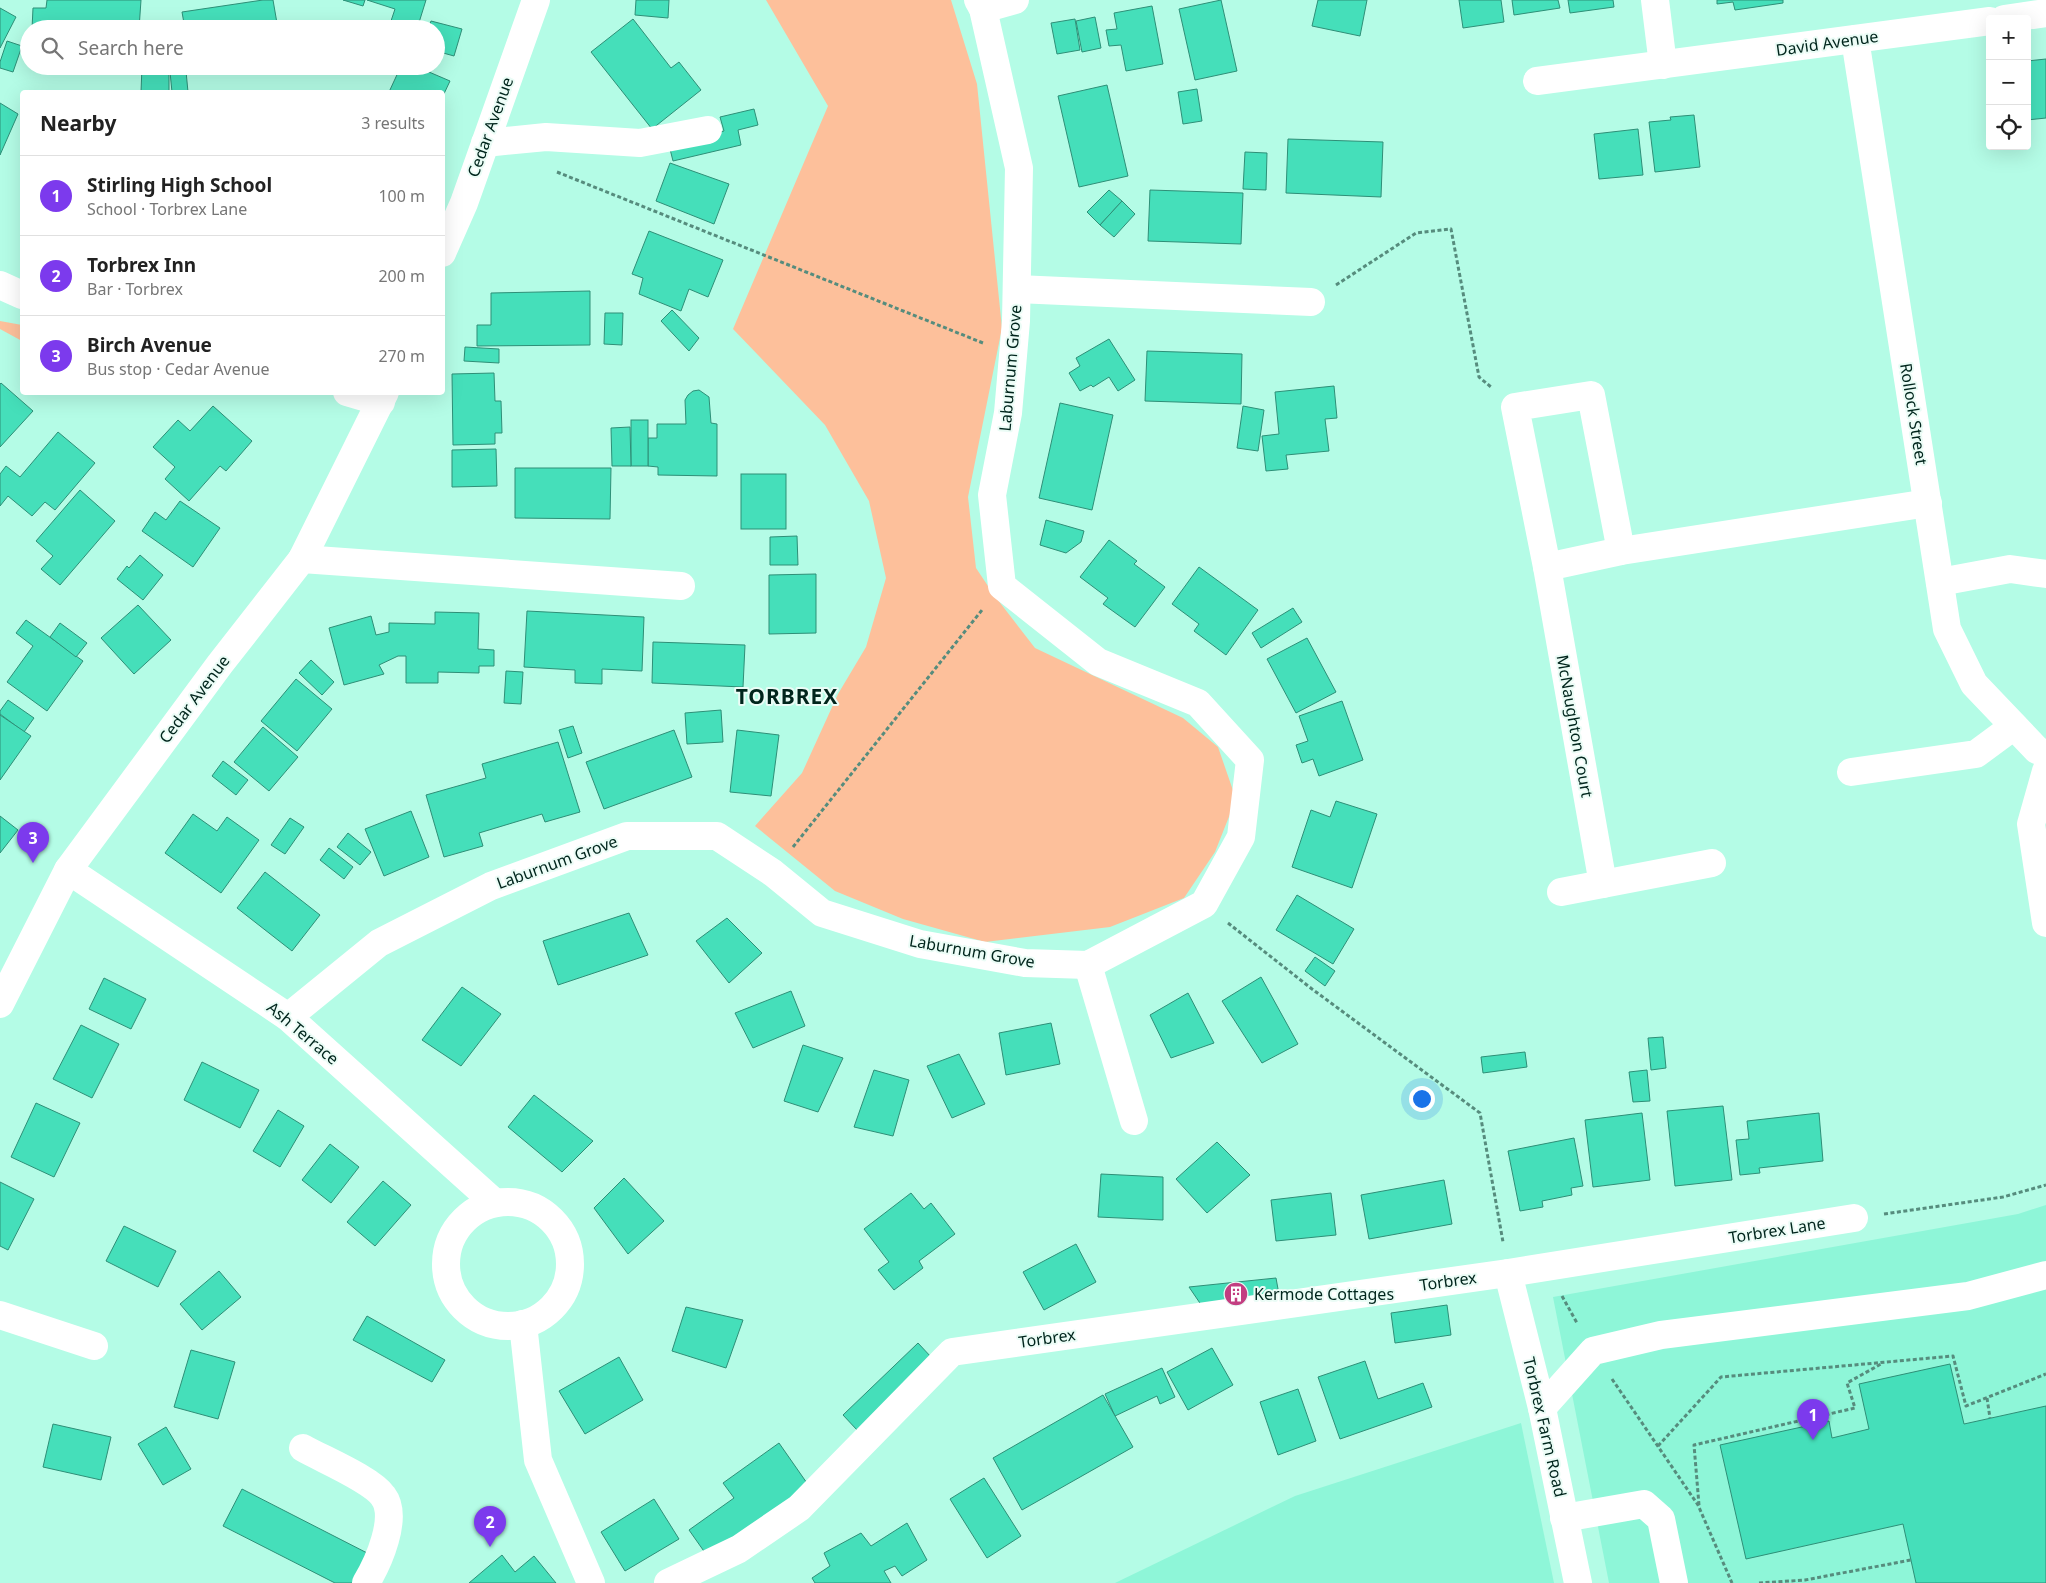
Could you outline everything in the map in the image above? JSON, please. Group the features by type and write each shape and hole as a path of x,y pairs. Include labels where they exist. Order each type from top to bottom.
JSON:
{"street":[{"name":"Cedar Avenue","path":"445,247 464,202 536,0"},
{"path":"981,5 1016,0"},
{"path":"1655,0 1664,65"},
{"name":"Laburnum Grove","path":"981,5 1019,168 1017,290 1008,413 992,495 1002,586"},
{"path":"2031,15 2046,13"},
{"name":"David Avenue","path":"1537,82 1986,22"},
{"name":"Rollock Street","path":"1855,39 1947,629 1974,684 2037,750 2046,754"},
{"path":"485,143 546,137 640,143 708,130"},
{"path":"0,285 20,294"},
{"path":"1017,290 1311,302"},
{"path":"366,395 383,398"},
{"path":"1515,407 1591,395 1621,551"},
{"name":"Cedar Avenue","path":"0,1004 68,870 220,664 302,559 383,398"},
{"name":"McNaughton Court","path":"1515,407 1547,568 1602,884"},
{"path":"1547,568 1621,551 1928,503"},
{"path":"302,559 680,586"},
{"path":"1940,582 2010,570 2046,574"},
{"path":"1002,586 1098,662 1198,703 1250,760 1241,838 1204,904"},
{"path":"1851,772 1976,754 2014,726"},
{"path":"2046,771 2031,824 2046,923"},
{"name":"Laburnum Grove","path":"288,1018 379,943 491,886 627,836 717,836 772,873 822,913 920,944 1025,963 1088,965 1204,904"},
{"path":"1561,892 1712,863"},
{"name":"Ash Terrace","path":"68,870 288,1018 495,1203"},
{"path":"1088,965 1134,1120"},
{"path":"512,1202 530,1206 545,1214 558,1226 566,1241 570,1258 569,1276 563,1292 546,1312 523,1324 503,1325 484,1320 468,1311 456,1296 448,1278 447,1259 451,1240 462,1223 477,1210 495,1203 512,1202"},
{"name":"Torbrex Lane","path":"1508,1273 1854,1218"},
{"name":"Torbrex Farm Road","path":"1508,1273 1542,1408 1578,1583"},
{"name":"Torbrex","path":"668,1583 739,1549 799,1508 952,1352 1508,1273"},
{"path":"1542,1408 1593,1351 1661,1335 1968,1296 2046,1274"},
{"path":"0,1315 94,1346"},
{"path":"523,1324 538,1460 591,1583"},
{"path":"303,1448 365,1481 383,1496 390,1512 388,1527 377,1564 366,1583"},
{"path":"1564,1518 1644,1504 1661,1519 1674,1583"}],"path":[{"path":"550,169 1012,356"},
{"path":"1311,302 1416,233 1452,229 1479,377 1515,407"},
{"path":"772,873 1002,586"},
{"path":"1204,904 1312,989 1480,1113 1508,1273"},
{"path":"1854,1218 2003,1197 2046,1185"},
{"path":"1546,1267 1593,1351 1699,1508 1732,1583"},
{"path":"1658,1446 1721,1377 1953,1356 1966,1406 2046,1374"},
{"path":"1699,1508 1694,1445 1855,1408 1847,1383 1883,1362"},
{"path":"1987,1398 1990,1418"},
{"path":"1759,1583 1805,1581 1911,1560"}],"shaded area":[{"path":"766,0 951,0 977,84 1002,328 968,497 976,568 994,595 1035,648 1183,718 1218,747 1236,799 1215,852 1184,898 1110,927 985,942 903,919 835,891 755,826 802,773 838,694 866,647 886,578 869,501 825,425 733,329 828,106"},
{"path":"0,321 20,325 20,340 0,329"},
{"path":"2046,1205 2046,1583 1609,1583 1553,1297 2018,1214"},
{"path":"1521,1423 1554,1583 1115,1583 1295,1496"}],"building":[{"path":"47,0 141,0 140,20 32,20 33,8 46,8"},
{"path":"273,0 276,20 183,20 182,12"},
{"path":"343,0 365,0 363,6"},
{"path":"367,0 426,0 420,20 391,20 395,9"},
{"path":"636,0 669,0 668,18 635,15"},
{"path":"1221,0 1237,71 1195,80 1179,9"},
{"path":"1318,0 1367,0 1360,36 1312,26"},
{"path":"1459,0 1501,0 1504,22 1463,28"},
{"path":"1512,0 1558,0 1560,8 1514,15"},
{"path":"1568,0 1613,0 1614,7 1570,13"},
{"path":"1717,0 1783,0 1783,3 1735,10 1733,2 1717,4"},
{"path":"1152,6 1163,64 1126,71 1121,45 1109,46 1106,30 1117,29 1114,13"},
{"path":"0,8 16,17 0,48"},
{"path":"1095,17 1101,48 1082,52 1076,21"},
{"path":"633,19 671,68 679,62 701,90 652,129 591,52"},
{"path":"1075,19 1080,50 1057,54 1051,23"},
{"path":"445,25 462,29 454,56 445,54"},
{"path":"7,41 20,45 20,52 13,72 0,68 0,62"},
{"path":"2046,59 2046,118 2031,120 2031,61"},
{"path":"142,75 169,75 169,90 141,90"},
{"path":"170,75 186,75 188,90 172,90"},
{"path":"397,75 436,75 450,81 445,92 445,90 390,90"},
{"path":"1107,85 1128,176 1079,187 1058,96"},
{"path":"1197,89 1202,121 1183,124 1178,92"},
{"path":"0,103 18,114 0,155"},
{"path":"754,109 758,125 738,130 741,145 673,161 669,145 724,131 720,117"},
{"path":"1694,115 1700,167 1655,172 1649,122 1671,120 1670,117"},
{"path":"1638,129 1643,175 1599,179 1594,134"},
{"path":"1288,139 1383,142 1381,197 1286,193"},
{"path":"1245,152 1267,153 1266,190 1243,189"},
{"path":"670,163 729,184 714,224 656,201"},
{"path":"1109,190 1122,201 1100,225 1087,212"},
{"path":"1150,190 1243,193 1241,244 1148,241"},
{"path":"1122,201 1135,214 1114,237 1100,225"},
{"path":"649,231 723,260 708,297 689,289 681,311 639,294 643,278 632,274"},
{"path":"590,291 590,345 477,346 477,325 491,325 491,293"},
{"path":"672,310 699,338 689,351 661,321"},
{"path":"605,313 623,313 622,345 604,344"},
{"path":"1109,339 1135,380 1118,391 1109,377 1093,387 1091,385 1080,391 1069,373 1080,366 1076,358"},
{"path":"465,347 499,349 499,363 464,361"},
{"path":"1147,351 1242,354 1241,404 1145,401"},
{"path":"494,373 495,401 501,401 502,433 495,433 495,444 453,445 452,374"},
{"path":"0,384 33,411 0,447"},
{"path":"1334,386 1337,418 1325,419 1329,451 1286,455 1288,469 1266,471 1262,436 1279,434 1275,392"},
{"path":"699,390 709,397 711,423 717,424 717,476 658,475 658,467 648,466 648,438 657,438 657,424 686,424 685,400 693,391"},
{"path":"1060,403 1113,415 1092,510 1039,498"},
{"path":"213,406 252,441 226,471 220,466 189,501 165,479 175,467 153,447 178,420 190,431"},
{"path":"1243,406 1264,410 1258,451 1237,448"},
{"path":"631,420 648,420 648,466 631,466"},
{"path":"630,427 631,466 612,466 611,428"},
{"path":"58,432 95,463 55,510 45,502 32,516 8,496 0,506 0,474 6,466 20,477"},
{"path":"496,449 497,486 452,487 452,450"},
{"path":"515,468 611,468 610,519 515,518"},
{"path":"741,474 786,474 786,529 741,529"},
{"path":"80,490 115,521 60,585 41,569 53,556 36,541"},
{"path":"180,501 220,528 193,567 142,531 155,512 166,520"},
{"path":"1046,520 1084,531 1081,542 1066,553 1040,545"},
{"path":"797,536 798,565 770,565 770,537"},
{"path":"1109,540 1137,561 1134,564 1165,587 1135,627 1103,604 1108,598 1080,577"},
{"path":"140,555 163,575 143,600 117,579 127,566 129,568"},
{"path":"1199,567 1258,610 1226,655 1194,631 1199,624 1172,604"},
{"path":"816,574 816,633 769,634 769,575"},
{"path":"138,605 171,640 134,674 101,638"},
{"path":"1293,608 1302,622 1261,648 1252,633"},
{"path":"527,611 644,617 642,671 602,669 602,684 575,683 575,670 524,667"},
{"path":"435,612 479,613 478,649 494,650 494,666 479,666 479,673 438,672 438,683 406,683 406,656 398,656 379,665 384,674 344,685 329,628 371,616 376,635 389,632 389,623 435,624"},
{"path":"26,620 83,661 47,711 7,682 33,646 16,633"},
{"path":"60,623 87,643 76,657 50,637"},
{"path":"1307,638 1336,692 1296,713 1267,659"},
{"path":"653,642 745,645 743,687 652,683"},
{"path":"311,660 334,682 322,695 299,673"},
{"path":"506,671 523,672 521,704 504,703"},
{"path":"296,679 332,709 297,751 261,721"},
{"path":"8,700 34,718 24,732 0,714"},
{"path":"1342,701 1363,760 1319,776 1313,759 1302,763 1296,745 1308,741 1299,716"},
{"path":"721,710 723,742 687,744 685,713"},
{"path":"0,715 31,736 0,780"},
{"path":"573,726 582,753 568,758 559,730"},
{"path":"263,727 298,757 269,791 234,762"},
{"path":"674,730 692,777 604,809 586,762"},
{"path":"737,730 779,735 771,796 730,792"},
{"path":"558,742 580,812 545,822 542,814 479,833 483,846 444,857 426,795 486,778 482,764"},
{"path":"223,761 248,780 236,795 212,776"},
{"path":"1336,801 1377,814 1352,888 1292,867 1311,810 1330,817"},
{"path":"411,811 429,857 384,876 365,829"},
{"path":"193,814 217,831 227,817 259,840 221,893 165,853"},
{"path":"0,816 18,830 0,853"},
{"path":"290,818 304,827 285,854 271,845"},
{"path":"348,833 371,852 360,865 337,847"},
{"path":"329,848 353,867 344,879 320,860"},
{"path":"265,872 320,915 292,951 237,908"},
{"path":"1297,895 1354,929 1333,964 1276,930"},
{"path":"629,913 648,955 558,985 543,941"},
{"path":"727,918 762,953 729,983 696,941"},
{"path":"1315,957 1335,971 1325,986 1305,971"},
{"path":"1261,977 1298,1044 1262,1063 1222,1001"},
{"path":"104,978 146,999 131,1029 89,1009"},
{"path":"462,987 501,1014 461,1066 422,1040"},
{"path":"791,991 805,1026 753,1048 735,1013"},
{"path":"1188,993 1214,1043 1171,1058 1150,1015"},
{"path":"1051,1023 1060,1064 1006,1075 999,1033"},
{"path":"81,1025 119,1044 92,1098 53,1079"},
{"path":"1663,1037 1666,1068 1651,1070 1648,1038"},
{"path":"803,1045 843,1058 818,1112 784,1101"},
{"path":"1525,1052 1527,1067 1483,1073 1481,1057"},
{"path":"959,1054 985,1104 952,1118 927,1066"},
{"path":"202,1062 259,1090 240,1128 184,1100"},
{"path":"874,1070 909,1080 893,1136 854,1127"},
{"path":"1647,1070 1650,1101 1633,1102 1629,1072"},
{"path":"534,1095 593,1141 562,1172 508,1127"},
{"path":"36,1103 80,1123 54,1177 11,1157"},
{"path":"1723,1106 1732,1180 1675,1186 1667,1111"},
{"path":"278,1110 304,1126 280,1167 253,1151"},
{"path":"1642,1113 1650,1180 1593,1187 1585,1120"},
{"path":"1819,1113 1823,1161 1759,1168 1760,1173 1740,1175 1736,1140 1749,1139 1747,1121"},
{"path":"1574,1138 1583,1186 1571,1188 1572,1195 1542,1201 1543,1207 1520,1211 1508,1151"},
{"path":"1217,1142 1250,1175 1207,1213 1176,1179"},
{"path":"330,1144 359,1167 331,1203 302,1180"},
{"path":"1101,1174 1163,1177 1163,1220 1098,1217"},
{"path":"624,1178 664,1221 628,1254 594,1208"},
{"path":"1444,1180 1452,1224 1369,1239 1361,1195"},
{"path":"383,1181 411,1205 375,1246 347,1222"},
{"path":"0,1182 34,1199 8,1250 0,1246"},
{"path":"911,1193 924,1209 931,1203 955,1234 919,1261 923,1268 894,1290 878,1270 889,1262 864,1229"},
{"path":"1331,1193 1336,1235 1276,1241 1271,1200"},
{"path":"124,1226 176,1251 158,1287 106,1261"},
{"path":"1076,1244 1096,1282 1044,1310 1023,1272"},
{"path":"219,1271 241,1297 202,1330 180,1304"},
{"name":"Kermode Cottages","path":"1276,1278 1280,1300 1206,1312 1189,1287"},
{"path":"1447,1305 1451,1335 1395,1343 1391,1313"},
{"path":"686,1307 743,1320 726,1368 672,1351"},
{"path":"367,1316 445,1360 432,1382 353,1340"},
{"path":"918,1343 932,1358 857,1430 843,1415"},
{"path":"1212,1348 1233,1385 1188,1410 1167,1372"},
{"path":"191,1350 235,1362 218,1419 174,1407"},
{"path":"619,1357 643,1400 585,1434 559,1391"},
{"path":"1365,1361 1378,1399 1423,1383 1432,1407 1340,1439 1318,1377"},
{"path":"1950,1364 1964,1424 2046,1406 2046,1583 1916,1583 1903,1524 1746,1559 1720,1445 1829,1421 1832,1438 1869,1429 1859,1384"},
{"path":"1162,1368 1175,1397 1160,1404 1157,1396 1115,1416 1105,1394"},
{"path":"1298,1389 1316,1441 1278,1455 1260,1402"},
{"path":"1103,1395 1133,1447 1022,1510 993,1458"},
{"path":"53,1424 111,1437 101,1480 43,1467"},
{"path":"166,1427 191,1469 163,1485 138,1444"},
{"path":"779,1443 809,1486 708,1557 689,1530 734,1498 723,1483"},
{"path":"984,1478 1021,1536 987,1558 950,1499"},
{"path":"242,1489 373,1556 359,1583 335,1583 223,1526"},
{"path":"654,1499 679,1539 625,1571 601,1532"},
{"path":"907,1523 927,1560 902,1576 895,1566 884,1571 891,1583 815,1583 812,1578 830,1566 824,1553 861,1533 871,1546"},
{"path":"502,1555 515,1572 534,1556 556,1583 469,1583"}],"place":[{"name":"Birch Avenue","path":"33,863"},
{"name":"Kermode Cottages","path":"1236,1294"},
{"name":"Stirling High School","path":"1813,1440"},
{"name":"Torbrex Inn","path":"490,1547"}],"district":[{"name":"TORBREX","path":"787,696"}]}
